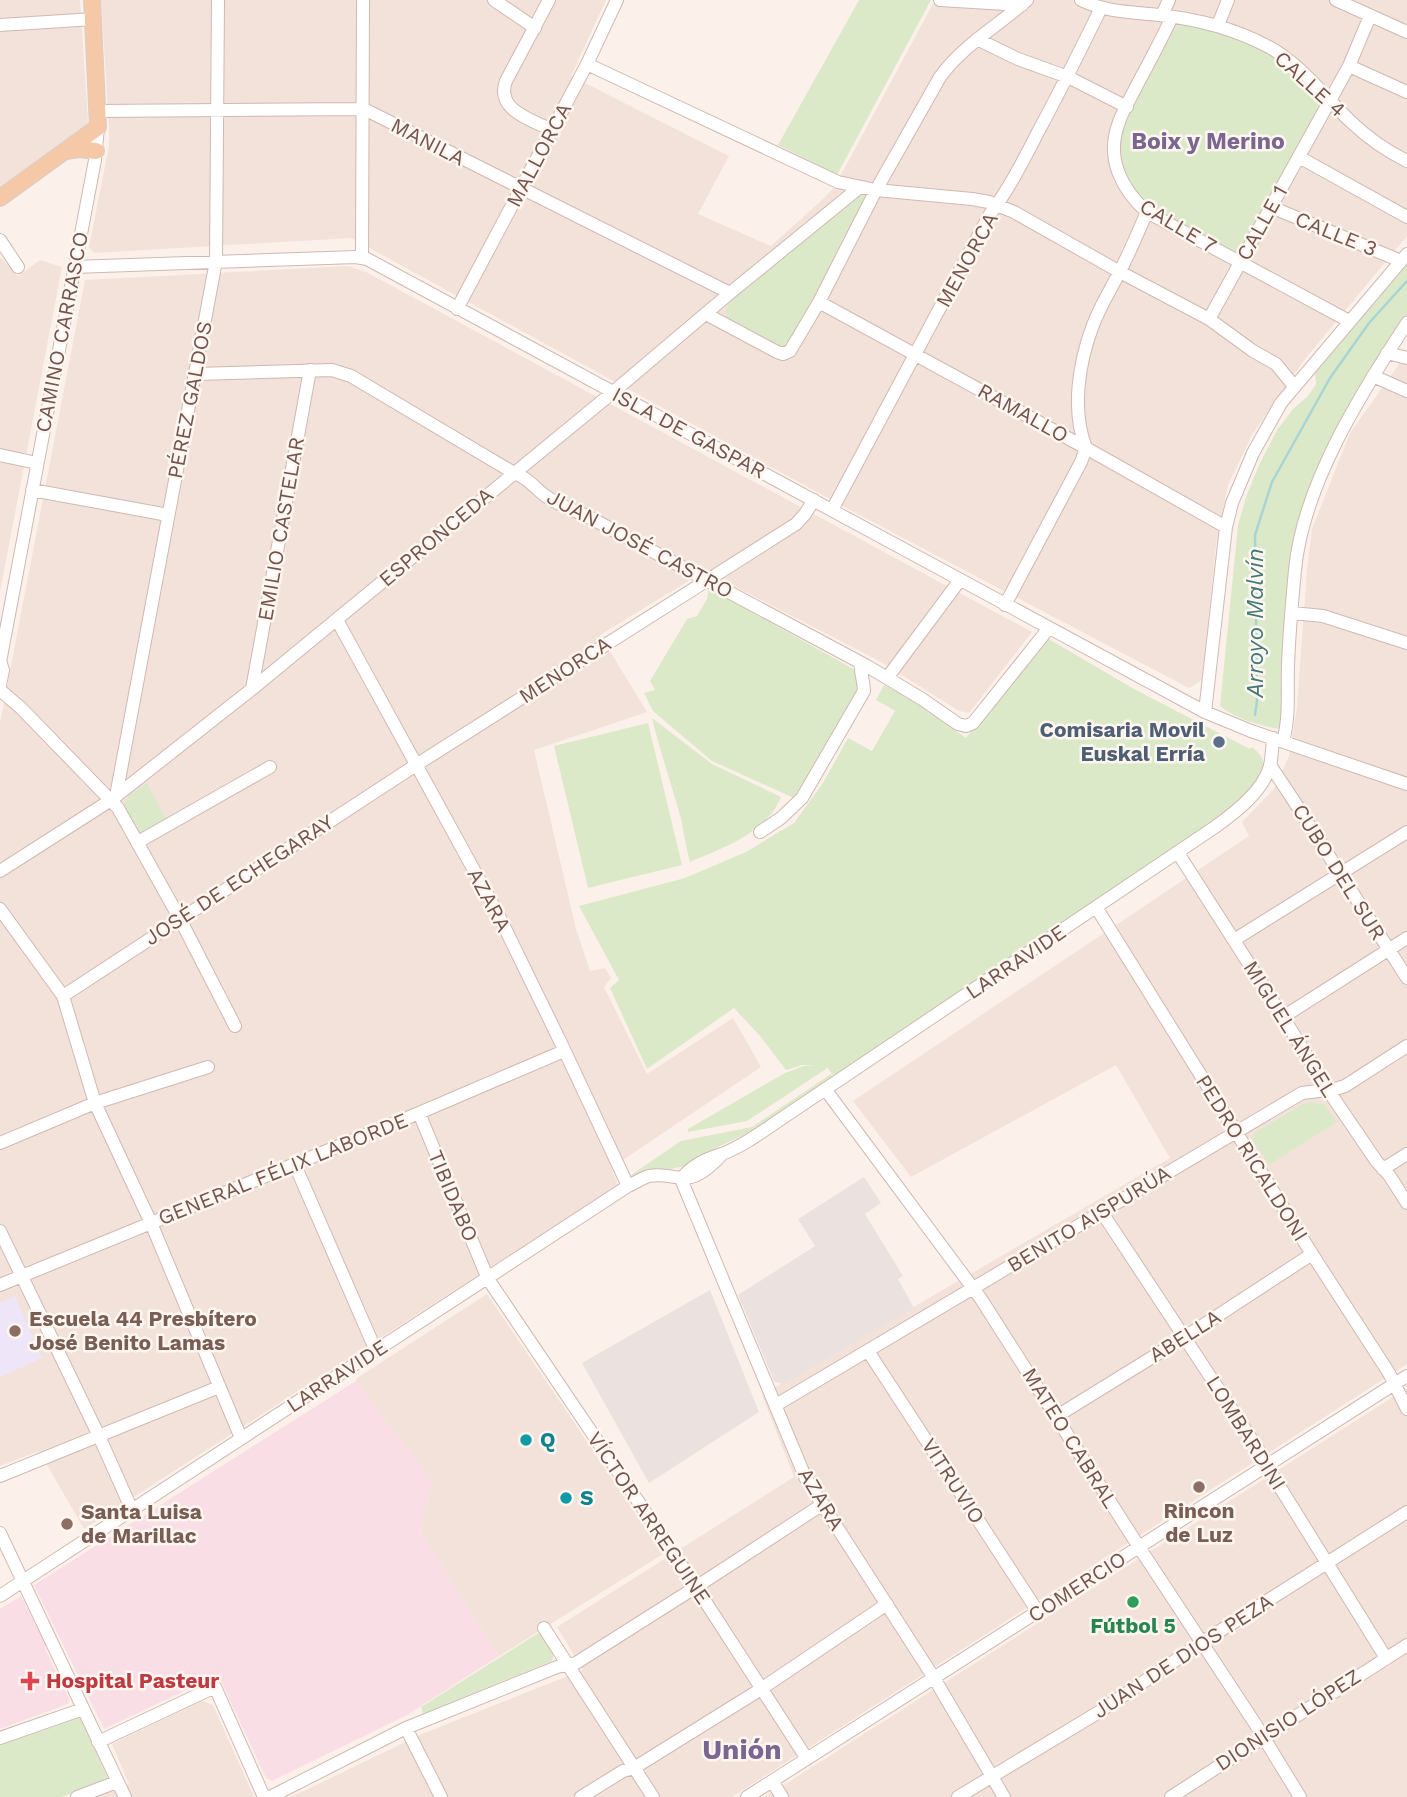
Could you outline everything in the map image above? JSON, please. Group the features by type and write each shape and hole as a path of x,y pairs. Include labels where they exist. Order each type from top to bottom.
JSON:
{"main road":[{"name":"CAMINO CARRASCO","path":"93,0 98,119"},
{"path":"0,198 66,151 98,119"},
{"path":"66,151 96,151"}],"street":[{"name":"PÉREZ GALDOS","path":"114,798 216,261 218,0"},
{"path":"74,267 362,257 363,0"},
{"path":"494,0 535,28"},
{"path":"549,0 506,81 503,94 505,101 515,111 552,130"},
{"name":"MALLORCA","path":"457,309 587,64 617,0"},
{"path":"940,0 1025,2"},
{"name":"CALLE 4","path":"1081,0 1101,8 1218,25 1241,34 1277,53 1301,70 1367,136 1393,155 1407,161"},
{"path":"977,39 1018,59 1068,76 1126,107 1167,16 1169,0"},
{"path":"1218,25 1228,0"},
{"path":"1336,0 1407,32"},
{"path":"706,314 783,354 794,347 876,190 940,77 949,64 977,39 1025,2"},
{"name":"MENORCA","path":"832,510 990,214 1018,169 1068,76 1101,8"},
{"name":"CALLE 1","path":"1209,318 1331,100 1370,16"},
{"path":"0,25 94,19"},
{"path":"587,64 838,182 876,190 964,198 997,205 1014,212 1209,318 1253,351 1276,364 1294,386"},
{"path":"1349,66 1407,92"},
{"name":"CALLE 7","path":"1126,107 1118,122 1114,147 1115,166 1122,183 1137,203 1147,212 1349,321"},
{"name":"MANILA","path":"98,119 218,110 363,110 730,293"},
{"name":"CAMINO CARRASCO","path":"0,685 5,608 32,490 96,151 98,119"},
{"path":"1298,157 1407,217"},
{"name":"ESPRONCEDA","path":"0,872 114,798 252,689 860,187"},
{"name":"CALLE 3","path":"1271,207 1404,257"},
{"path":"1005,604 1081,462 1086,448 1079,424 1082,368 1093,326 1147,212"},
{"path":"0,240 18,267"},
{"name":"ISLA DE GASPAR","path":"362,257 1205,712 1278,740 1407,783"},
{"path":"1205,712 1226,527 1232,503 1253,453 1269,422 1294,386 1404,257"},
{"name":"RAMALLO","path":"819,302 1226,527"},
{"name":"LARRAVIDE","path":"0,1596 628,1186 649,1177 681,1179 696,1176 722,1154 755,1136 1096,908 1178,853 1237,809 1259,786 1270,765 1278,740 1287,726 1295,566 1305,519 1352,411 1407,323"},
{"path":"1387,353 1407,358"},
{"name":"EMILIO CASTELAR","path":"252,689 310,370"},
{"name":"JUAN JOSÉ CASTRO","path":"196,374 332,370 351,376 526,478 546,496 861,663 958,724 966,726 973,723 1049,628"},
{"path":"1373,376 1407,391"},
{"path":"0,455 37,463"},
{"path":"32,490 168,515"},
{"name":"MENORCA","path":"415,765 796,524 814,500"},
{"path":"887,678 960,580"},
{"path":"1292,613 1323,616 1407,643"},
{"name":"AZARA","path":"337,620 498,914 628,1186"},
{"path":"760,832 793,808 808,790 864,691 860,676 861,663"},
{"path":"0,691 114,798 235,1026"},
{"name":"JOSÉ DE ECHEGARAY","path":"63,996 415,765"},
{"name":"CUBO DEL SUR","path":"1270,765 1407,978"},
{"path":"138,842 270,767"},
{"path":"1234,940 1407,832"},
{"name":"MIGUEL ÁNGEL","path":"1178,853 1328,1090 1407,1203"},
{"name":"PEDRO RICALDONI","path":"1096,908 1389,1373 1407,1409"},
{"path":"0,909 63,996 95,1103 151,1223 242,1438"},
{"path":"1283,1017 1407,938"},
{"name":"BENITO AISPURÚA","path":"776,1405 1302,1093 1345,1086 1407,1046"},
{"name":"GENERAL FÉLIX LABORDE","path":"0,1285 564,1051"},
{"path":"0,1143 95,1103 208,1067"},
{"name":"MATEO CABRAL","path":"825,1089 974,1288 1300,1797"},
{"name":"TIBIDABO","path":"419,1113 488,1279"},
{"path":"1383,1169 1407,1154"},
{"path":"295,1164 376,1351"},
{"name":"AZARA","path":"681,1179 806,1479 934,1678 1004,1797"},
{"name":"LOMBARDINI","path":"1101,1211 1267,1465 1386,1658"},
{"path":"0,1231 131,1508"},
{"name":"ABELLA","path":"1057,1416 1312,1254"},
{"name":"VÍCTOR ARREGUINE","path":"488,1279 696,1587 807,1759"},
{"name":"VITRUVIO","path":"868,1351 1038,1612"},
{"name":"COMERCIO","path":"747,1797 1407,1376"},
{"path":"0,1476 219,1387"},
{"path":"270,1797 406,1728 557,1667 576,1663 823,1504"},
{"name":"JUAN DE DIOS PEZA","path":"958,1797 1099,1712 1201,1643 1407,1512"},
{"path":"0,1533 125,1797"},
{"path":"581,1797 634,1768 761,1689 887,1604"},
{"path":"544,1628 653,1797"},
{"name":"DIONISIO LÓPEZ","path":"1171,1797 1407,1645"},
{"path":"98,1742 215,1687 264,1797"},
{"path":"0,1738 83,1709"},
{"path":"406,1728 441,1797"},
{"path":"772,1781 782,1797"},
{"path":"77,1797 117,1782"}],"shaded area":[{"path":"0,0 80,0 88,122 0,188"},
{"path":"101,0 606,0 571,76 729,156 698,214 771,246 835,186 935,0 1407,0 1407,236 1305,359 1252,435 1228,485 1216,545 1202,680 1189,688 850,510 351,238 94,253 89,247 109,146"},
{"path":"0,257 18,276 40,260 62,267 0,592"},
{"path":"348,266 366,272 1032,632 969,713 959,711 881,662 705,571 600,635 647,712 534,750 576,929 590,971 605,968 611,978 604,987 647,1074 733,1018 761,1067 611,1168 618,1185 84,1529 39,1451 0,1466 0,723 85,280"},
{"path":"1407,353 1407,1364 732,1797 291,1797 422,1734 583,1670 557,1627 794,1477 762,1395 1170,1158 1116,1065 911,1177 853,1101 1249,836 1242,822 1274,789 1289,756 1297,707 1312,529 1350,433"},
{"path":"864,1177 881,1203 865,1214 903,1276 898,1279 914,1308 784,1384 774,1381 738,1295 815,1246 798,1219"},
{"path":"710,1290 759,1412 649,1483 582,1363"},
{"path":"487,1294 663,1554 499,1656 420,1531 433,1482 356,1381"},
{"name":"Escuela 44 Presbítero José Benito Lamas","path":"15,1296 42,1358 0,1377 0,1303"},
{"path":"356,1381 433,1482 420,1531 499,1656 407,1715 272,1781 266,1778 218,1675 104,1729 34,1585"},
{"path":"1407,1388 1407,1797 765,1797"},
{"name":"Hospital Pasteur","path":"21,1596 70,1700 68,1704 0,1729 0,1609"},
{"path":"202,1701 213,1705 254,1797 95,1797 129,1784 112,1744"}],"green space":[{"path":"859,0 931,0 837,175 778,145"},
{"path":"1184,24 1218,33 1264,52 1293,71 1314,90 1321,105 1241,250 1233,253 1150,206 1134,190 1121,158 1121,134 1127,116 1177,26"},
{"path":"860,195 867,195 792,344 783,348 728,320 726,309 737,296"},
{"path":"1407,261 1407,316 1306,504 1280,729 1248,721 1220,706 1238,525 1246,497 1277,430 1316,384 1315,370"},
{"path":"709,588 857,671 859,693 796,799 712,761 653,711 644,693 655,690 650,681 687,619 697,616 707,599"},
{"path":"1047,638 1134,689 1250,749 1252,747 1264,763 1258,780 1218,818 834,1077 827,1067 747,1121 688,1132 688,1129 785,1073 815,1065 802,1065 786,1070 734,1008 647,1069 610,988 619,980 579,906 685,878 746,852 794,823 823,783 848,738 872,751 895,711 876,700 884,685 916,703 966,738"},
{"path":"652,718 712,764 781,797 765,821 743,838 690,862 681,819"},
{"path":"648,723 682,865 588,888 554,746"},
{"path":"147,783 167,821 140,832 125,803"},
{"path":"831,1074 833,1077 756,1129 686,1166 631,1175 681,1141 752,1127"},
{"path":"1309,1102 1324,1104 1337,1122 1269,1165 1252,1139 1254,1133"},
{"path":"540,1632 552,1649 552,1661 423,1714 421,1707"},
{"path":"80,1716 108,1779 62,1797 0,1797 0,1743"}],"waterway":[{"name":"Arroyo Malvín","path":"1255,715 1255,535 1272,482 1330,378 1369,323 1407,281"}],"place":[{"name":"Comisaria Movil Euskal Erría","path":"1219,742"},
{"name":"Escuela 44 Presbítero José Benito Lamas","path":"15,1331"},
{"name":"Q","path":"526,1440"},
{"name":"Rincon de Luz","path":"1199,1487"},
{"name":"S","path":"566,1498"},
{"name":"Santa Luisa de Marillac","path":"67,1524"},
{"name":"Fútbol 5","path":"1133,1602"},
{"name":"Hospital Pasteur","path":"30,1681"}],"district":[{"name":"Boix y Merino","path":"1208,141"},
{"name":"Unión","path":"742,1749"}]}
